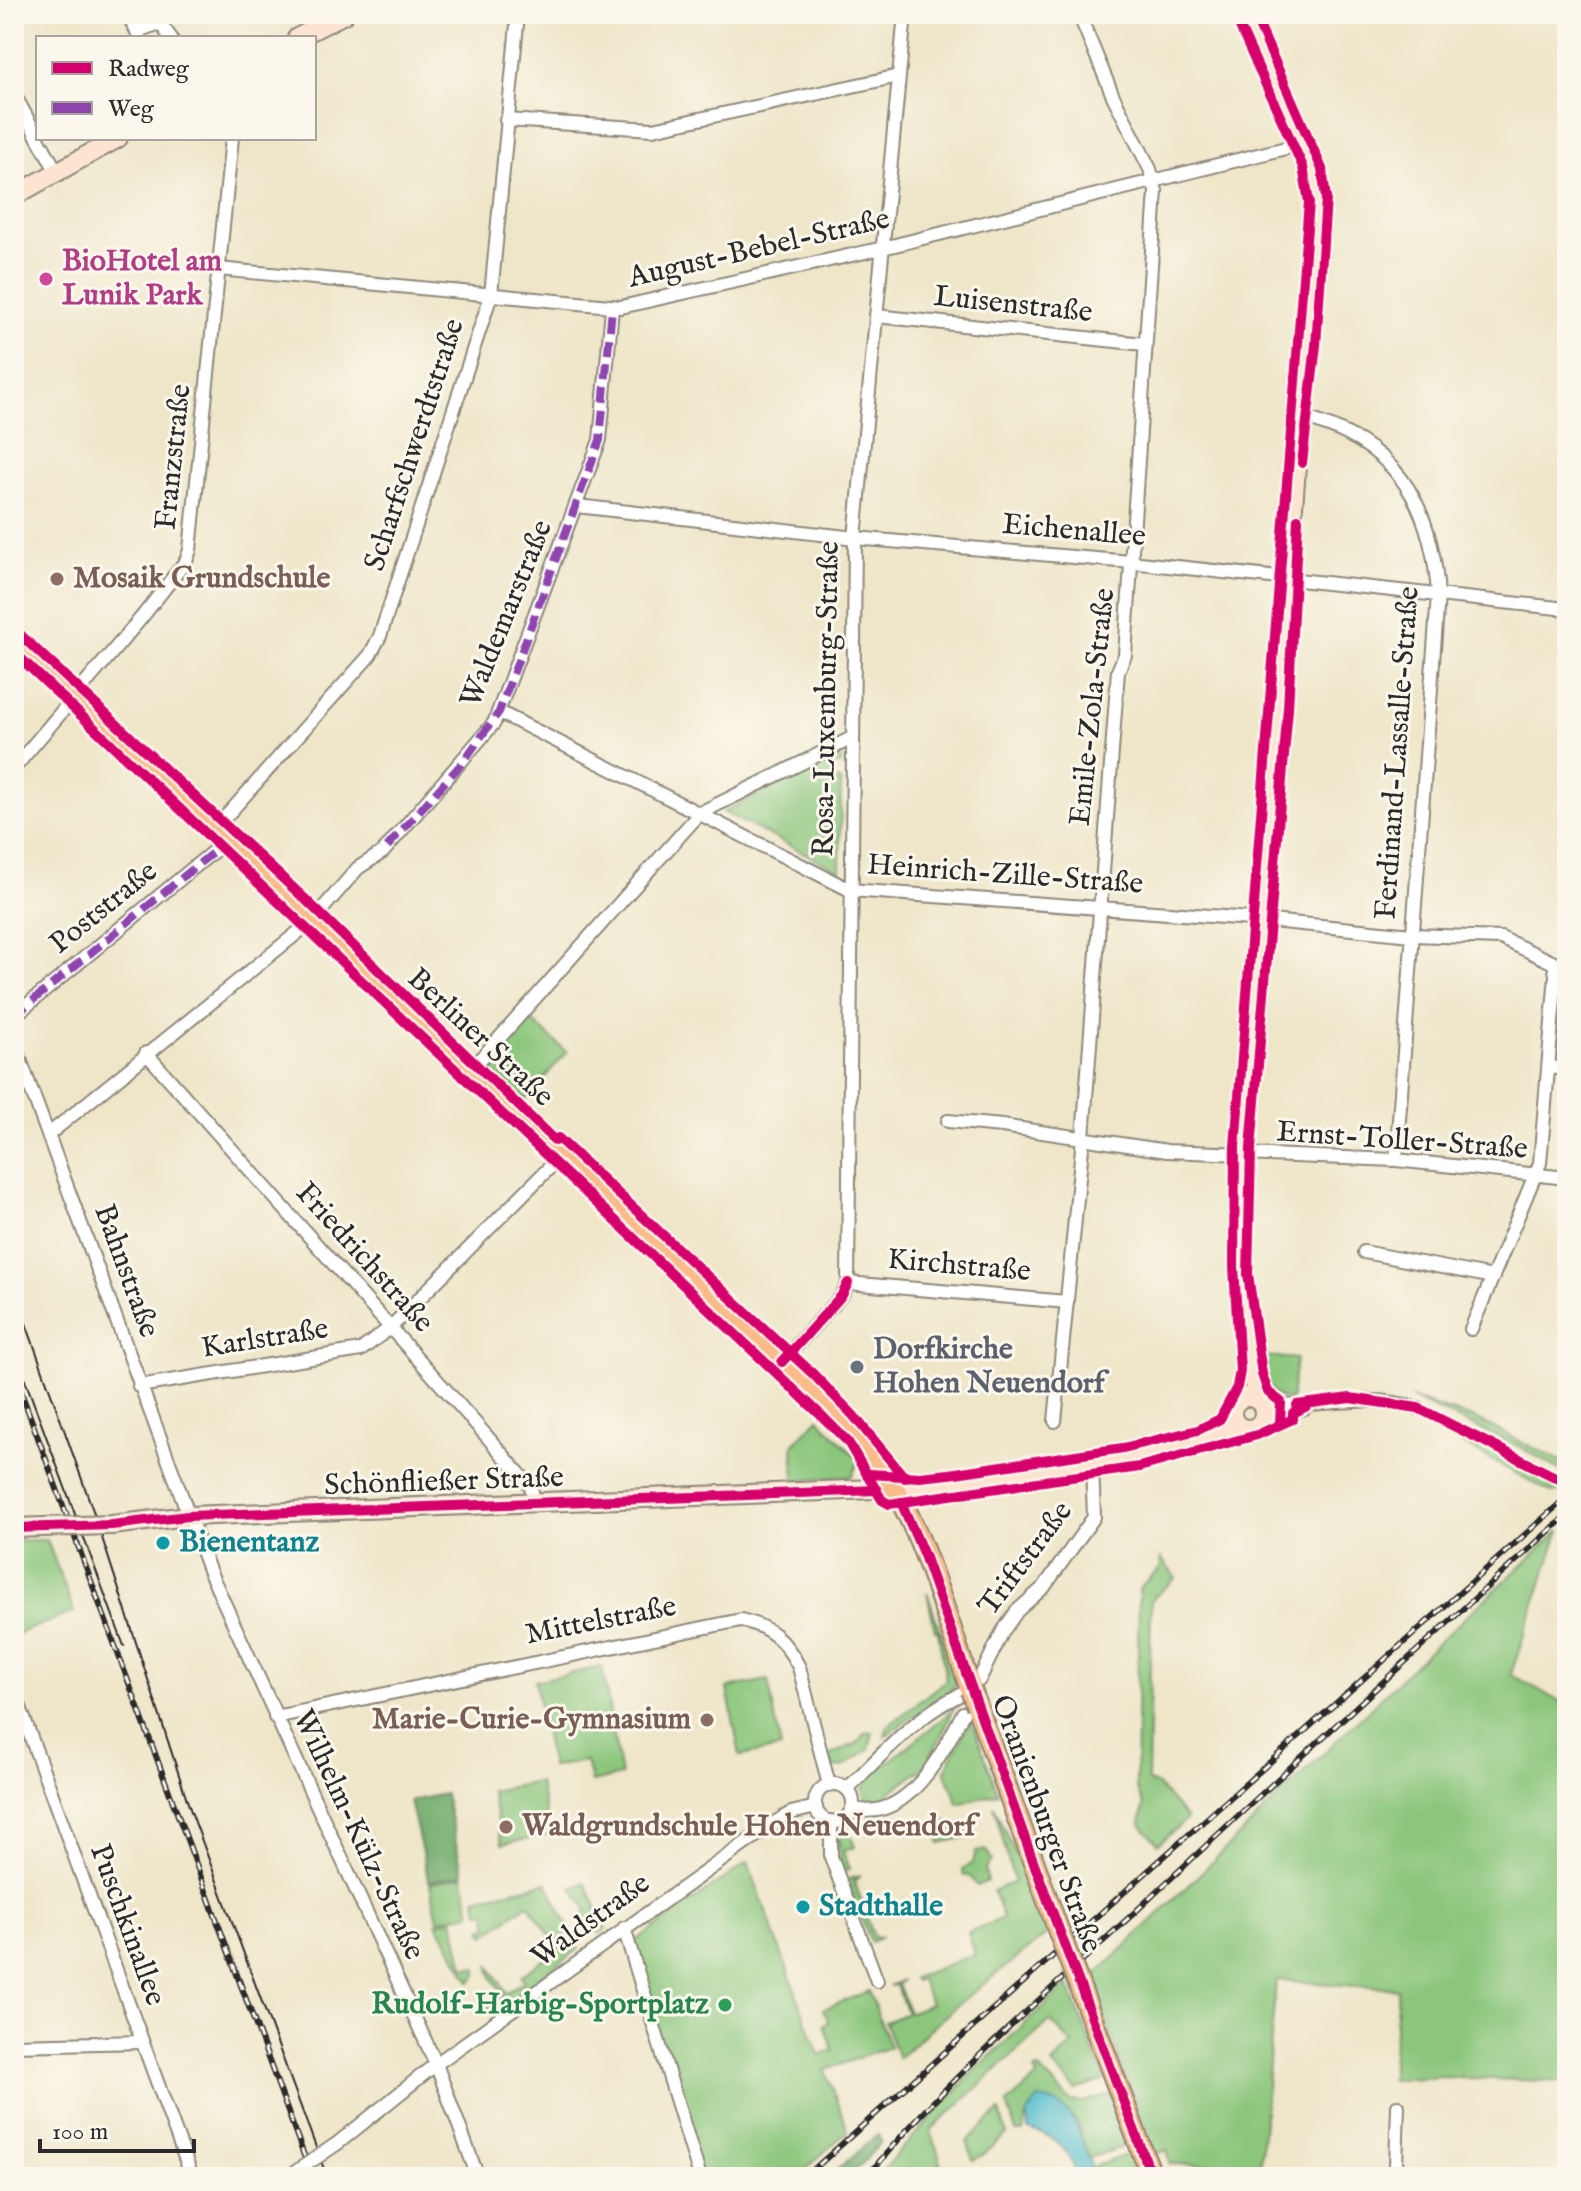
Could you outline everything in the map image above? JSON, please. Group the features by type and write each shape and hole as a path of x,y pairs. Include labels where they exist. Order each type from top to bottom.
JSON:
{"main road":[{"path":"301,36 344,14"},
{"path":"1244,14 1313,172 1317,200 1243,1155 1240,1248 1255,1406 1256,1427 1237,1422 1233,1405 1255,1406"},
{"path":"14,196 114,140"},
{"name":"Berliner Straße","path":"14,640 782,1362 861,1440 894,1489"},
{"name":"Schönfließer Straße","path":"14,1528 112,1525 188,1516 894,1489 1092,1465 1197,1441 1237,1422"},
{"name":"Oranienburger Straße","path":"894,1489 920,1543 970,1694 1152,2177"}],"street":[{"path":"127,14 139,34 160,23 170,36"},
{"name":"Scharfschwerdtstraße","path":"220,835 376,647 491,295 518,14"},
{"name":"Rosa-Luxemburg-Straße","path":"848,1283 855,538 905,14"},
{"path":"1079,14 1113,96 1155,180"},
{"path":"506,120 653,129 899,76"},
{"path":"14,94 36,134"},
{"path":"39,140 57,172"},
{"name":"Franzstraße","path":"14,768 76,699 178,572 190,550 232,140"},
{"name":"August-Bebel-Straße","path":"218,269 612,308 883,248 1302,144"},
{"name":"Emile-Zola-Straße","path":"1055,1421 1083,1138 1118,671 1125,655 1155,180"},
{"name":"Waldemarstraße","path":"49,1134 312,921 358,868 387,847 463,762 499,712 577,506 602,429 612,308"},
{"name":"Luisenstraße","path":"876,316 1144,344"},
{"name":"Ferdinand-Lassalle-Straße","path":"1301,417 1334,426 1363,441 1390,464 1415,498 1429,531 1438,595 1396,1160"},
{"name":"Eichenallee","path":"577,506 855,538 1131,562 1567,609"},
{"name":"Heinrich-Zille-Straße","path":"499,712 850,890 1412,935 1501,938 1554,963 1549,1067"},
{"path":"470,1071 700,813 852,738"},
{"path":"1567,805 1563,847 1567,858"},
{"name":"Poststraße","path":"14,1016 220,835"},
{"name":"Bahnstraße","path":"14,1043 188,1516"},
{"name":"Friedrichstraße","path":"146,1053 531,1487 534,1502"},
{"path":"1471,1329 1526,1191 1537,1175 1549,1067 1567,1069"},
{"name":"Ernst-Toller-Straße","path":"948,1121 1167,1151 1396,1160 1567,1178"},
{"name":"Karlstraße","path":"139,1386 361,1350 391,1327 562,1155"},
{"path":"1364,1252 1493,1277"},
{"path":"782,1362 842,1295 848,1283"},
{"name":"Kirchstraße","path":"848,1283 1067,1302"},
{"path":"1255,1406 1301,1411 1307,1406 1350,1398 1418,1408"},
{"name":"Triftstraße","path":"852,1808 884,1809 936,1767 1003,1631 1017,1611 1044,1587 1094,1517 1092,1465"},
{"name":"Wilhelm-Külz-Straße","path":"188,1516 275,1717 436,2064 478,2177"},
{"name":"Mittelstraße","path":"275,1717 741,1620 770,1629 799,1667 829,1785"},
{"name":"Puschkinallee","path":"14,1691 192,2177"},
{"path":"847,1789 898,1738 970,1694"},
{"path":"829,1785 847,1789 852,1808 846,1817 831,1821 822,1816 816,1807 817,1795 829,1785"},
{"name":"Waldstraße","path":"288,2177 338,2143 436,2064 624,1928 771,1825 791,1813 816,1807"},
{"path":"831,1821 831,1857 877,1981"},
{"path":"624,1928 700,2177"},
{"path":"14,2045 142,2042"},
{"path":"1389,2177 1396,2166 1398,2106"}],"green space":[{"path":"841,753 841,765 833,765 834,780 841,781 840,871 723,812"},
{"path":"1560,981 1567,982 1563,1060 1554,1051"},
{"path":"531,1020 567,1052 525,1100 489,1067"},
{"path":"1262,1356 1296,1359 1291,1400 1276,1395 1268,1385"},
{"path":"1411,1398 1475,1419 1567,1464 1567,1474 1518,1446"},
{"path":"1378,1410 1424,1418 1449,1428 1567,1490 1552,1493 1436,1429"},
{"path":"818,1418 859,1460 852,1476 794,1481 793,1445"},
{"path":"1560,1530 1511,1674 1567,1706 1567,2082 1444,2077 1391,2080 1398,1989 1276,1980 1260,2167 1171,2164 1167,2150 1154,2155 1087,1969 1098,1973 1434,1646"},
{"path":"14,1540 47,1540 74,1612 14,1635"},
{"path":"1161,1558 1176,1578 1151,1600 1148,1782 1158,1785 1187,1819 1158,1844 1140,1823 1144,1805 1136,1787 1139,1588 1160,1569"},
{"path":"927,1592 957,1681 952,1689 885,1736 888,1726 946,1680 938,1630 935,1630"},
{"path":"602,1667 621,1776 591,1782 586,1761 551,1767 535,1681"},
{"path":"768,1680 781,1748 740,1756 727,1688"},
{"path":"954,1709 927,1765 879,1800 866,1800 863,1788 870,1777"},
{"path":"971,1719 998,1793 958,1804 945,1770"},
{"path":"873,1732 869,1749 843,1767 833,1768 830,1755 858,1743 864,1733"},
{"path":"539,1782 550,1834 502,1844 491,1791"},
{"path":"445,1794 463,1874 429,1882 410,1801"},
{"path":"994,1806 1049,1933 962,2001 898,2058 885,2022 907,2013 896,1985 889,1986 903,1980 898,1984 909,2013 930,2004 921,1979 915,1981 913,1978 975,1954 968,1932 1003,1918 993,1891 1014,1882"},
{"path":"940,1818 952,1824 965,1825 967,1837 940,1843 935,1824"},
{"path":"847,1826 855,1847 843,1851 850,1869 842,1872 836,1836 840,1844 841,1833"},
{"path":"986,1850 992,1860 985,1870 987,1881 977,1886 971,1877 963,1874 962,1869 972,1863 976,1852"},
{"name":"Rudolf-Harbig-Sportplatz","path":"748,1862 819,2055 833,2050 824,2025 829,2022 823,2009 869,1991 890,2047 825,2070 848,2131 796,2177 701,2177 630,1945"},
{"path":"463,1876 471,1913 438,1920 430,1884"},
{"path":"860,1876 854,1881 862,1902 869,1900 863,1907 874,1937 882,1937 871,1942 845,1880"},
{"path":"585,1882 606,1929 599,1934 583,1914 587,1910 572,1888"},
{"path":"547,1883 579,1949 491,2015 487,2008 504,1995 492,1978 489,1965 507,1993 524,1981 521,1976 559,1948 528,1904 485,1935 482,1930 489,1925 486,1911 479,1912 476,1898"},
{"path":"453,1919 464,1967 477,1968 477,1975 470,1982 437,1923"},
{"path":"1068,1984 1105,2080 1076,2090 1052,2064 1073,2044 1050,2021 931,2130 945,2177 876,2177 971,2074"},
{"path":"1039,2069 1070,2101 1084,2102 1110,2094 1129,2145 1088,2158 1077,2121 1050,2103 1025,2119 1024,2132 1016,2132 1007,2104 1037,2077 1034,2070"},
{"path":"1000,2111 1007,2135 973,2160 967,2141"},
{"path":"878,2134 881,2142 850,2177 829,2177"},
{"path":"1133,2152 1141,2177 1097,2177 1091,2168"}],"water":[{"path":"1038,2099 1053,2102 1072,2118 1097,2177 1077,2177 1066,2152 1054,2140 1029,2129 1026,2115"}],"tram line":[{"path":"14,1290 95,1516 189,1806 327,2177"},
{"path":"14,1350 124,1646"}],"railway":[{"path":"14,1373 312,2177"},
{"path":"805,2177 1567,1497"},
{"path":"867,2177 897,2141 995,2040 1567,1515"}],"marked path":[{"path":"387,847 463,762 499,712 600,440 612,308"},
{"path":"14,1016 223,844"}],"cycle path":[{"path":"869,1474 920,1477 1123,1448 1198,1430 1220,1419 1237,1387 1240,1371 1234,1266 1235,1147 1309,202 1303,167 1234,14"},
{"path":"1254,14 1322,169 1326,198 1316,345 1302,463"},
{"path":"1280,1423 1281,1402 1268,1392 1262,1374 1248,1274 1251,1148 1288,708 1298,519"},
{"path":"14,629 305,899 555,1141 558,1138 812,1373 853,1415 905,1478"},
{"path":"14,652 824,1418 848,1442 882,1500 889,1504 1139,1467 1257,1435 1293,1419 1293,1413 1307,1406"},
{"path":"782,1362 842,1295 848,1283"},
{"path":"1297,1405 1350,1398 1418,1408 1567,1483"},
{"path":"14,1528 112,1525 188,1516 877,1490"},
{"path":"901,1502 924,1555 1029,1850 1152,2177"}],"place":[{"name":"BioHotel am Lunik Park","path":"46,279"},
{"name":"Mosaik Grundschule","path":"57,579"},
{"name":"Dorfkirche Hohen Neuendorf","path":"857,1367"},
{"name":"Bienentanz","path":"163,1543"},
{"name":"Marie-Curie-Gymnasium","path":"707,1720"},
{"name":"Waldgrundschule Hohen Neuendorf","path":"506,1827"},
{"name":"Stadthalle","path":"803,1907"},
{"name":"Rudolf-Harbig-Sportplatz","path":"725,2005"}]}
